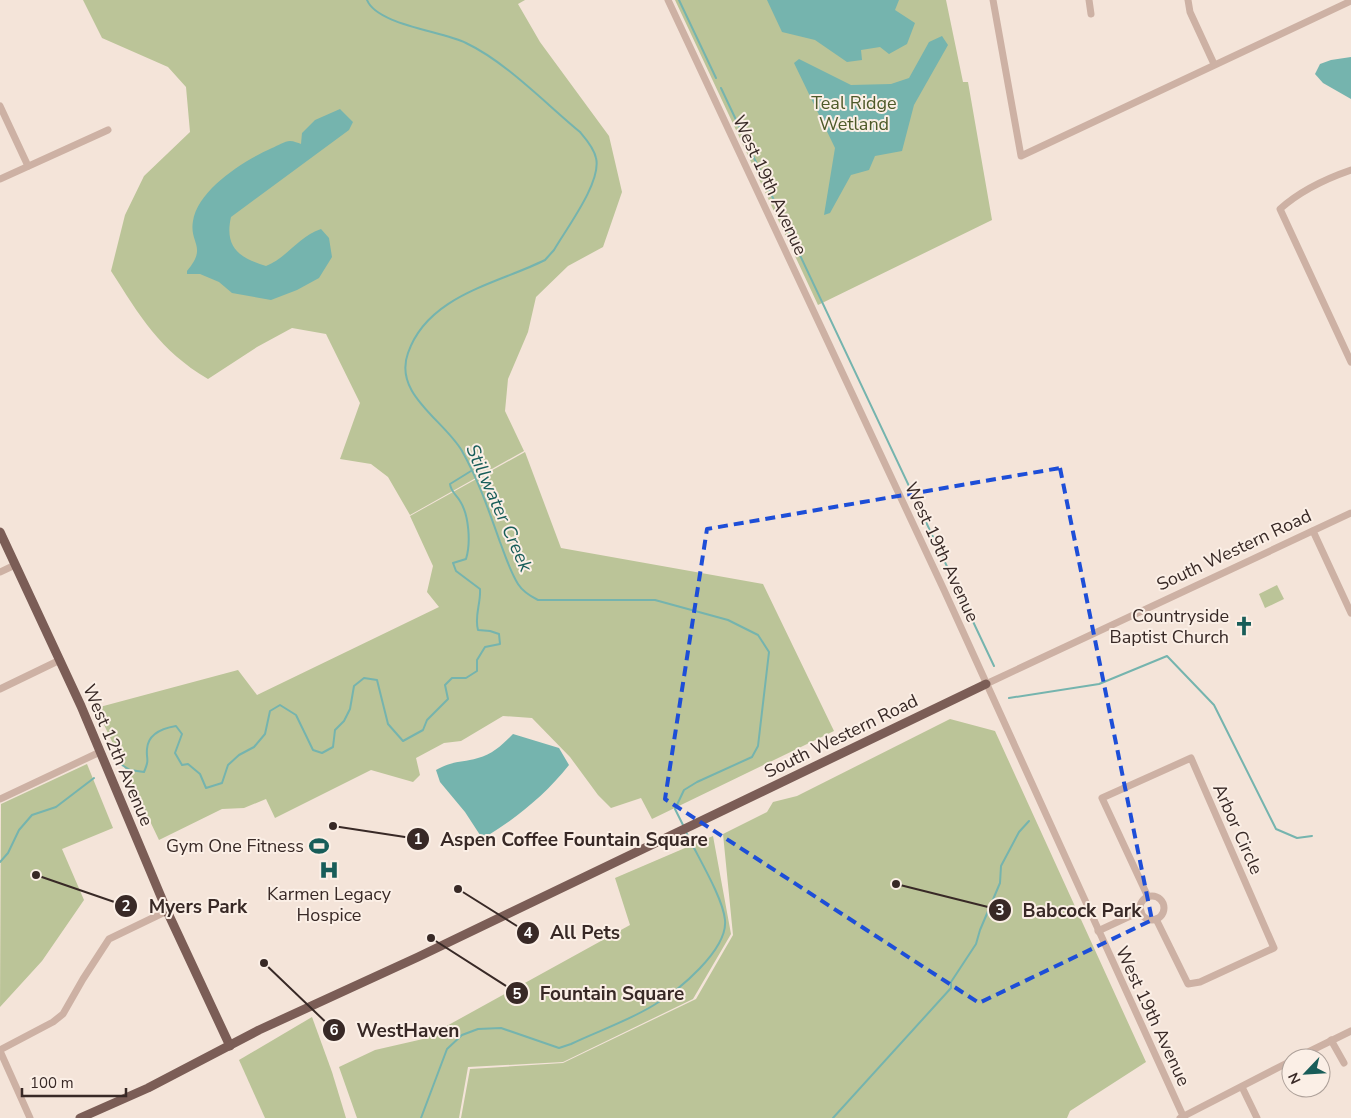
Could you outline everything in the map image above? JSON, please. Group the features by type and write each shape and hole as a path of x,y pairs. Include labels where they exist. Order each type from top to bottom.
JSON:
{"main road":[{"name":"West 12th Avenue","path":"0,532 60,660 167,911 230,1046"},
{"name":"South Western Road","path":"230,1046 715,816 986,684"},
{"path":"80,1118 148,1088 230,1046"}],"street":[{"name":"West 19th Avenue","path":"668,0 986,684 1182,1117"},
{"path":"993,0 1020,156 1214,64 1351,2"},
{"path":"1089,0 1091,14"},
{"path":"1188,0 1190,12 1214,64"},
{"path":"0,106 28,166"},
{"path":"0,179 108,130"},
{"path":"1351,170 1323,180 1293,197 1280,209 1351,362"},
{"name":"South Western Road","path":"986,684 1351,513"},
{"path":"1313,531 1351,613"},
{"path":"0,572 15,565"},
{"path":"0,689 60,660"},
{"path":"0,799 100,752"},
{"name":"Arbor Circle","path":"1148,897 1102,798 1190,758 1274,948 1200,982 1188,984 1156,919"},
{"path":"1148,897 1159,898 1163,904 1164,911 1156,919 1149,919 1141,911 1142,901 1148,897"},
{"path":"30,1118 0,1050 54,1022 63,1014 109,939 167,911"},
{"path":"1098,931 1141,911"},
{"path":"1315,1048 1351,1031"},
{"path":"1331,1040 1344,1062"},
{"path":"1182,1117 1281,1066"},
{"path":"1242,1087 1257,1118"}],"highlighted area":[{"path":"1060,468 1152,920 979,1003 665,799 707,529"}],"green space":[{"path":"83,0 525,0 518,4 540,42 609,136 622,192 603,247 568,266 536,297 528,332 508,379 505,411 524,451 410,515 388,477 371,464 340,459 360,403 326,334 292,328 257,347 208,379 191,368 163,344 111,271 125,215 144,176 190,132 186,87 168,67 102,38"},
{"name":"Teal Ridge Wetland","path":"675,0 946,0 963,82 968,82 992,220 818,305"},
{"path":"525,452 561,548 763,584 834,731 652,819 641,798 611,808 598,795 570,757 532,718 503,716 461,741 444,743 416,758 420,775 413,782 371,770 275,818 266,799 244,808 222,809 159,840 96,708 238,670 257,695 439,607 427,592 433,566 410,516"},
{"path":"1277,585 1284,599 1265,608 1259,594"},
{"path":"950,719 995,731 1146,1062 1070,1111 1067,1118 461,1118 470,1069 563,1063 696,999 733,935 723,834 767,812 773,802 797,796"},
{"path":"87,764 113,828 62,849 84,900 42,961 0,1007 1,804"},
{"path":"713,836 731,934 693,999 563,1062 468,1067 459,1118 357,1118 339,1067 375,1050 423,1039 630,925 615,878"},
{"path":"312,1017 346,1118 265,1118 239,1060"}],"water":[{"path":"767,0 899,0 895,10 915,23 907,44 889,54 880,47 861,50 862,60 847,62 815,40 782,32"},
{"path":"942,36 948,45 914,105 902,151 875,156 869,170 851,175 830,213 824,215 835,148 794,63 799,59 851,85 891,84 909,78 929,42"},
{"path":"1351,57 1351,99 1323,83 1315,74 1320,64"},
{"path":"340,109 353,122 349,130 231,217 229,228 232,244 236,250 249,259 266,266 281,257 306,236 321,229 329,238 332,257 319,278 297,290 271,300 232,293 219,282 200,274 187,274 197,250 192,229 193,221 197,209 213,187 236,168 261,153 288,141 301,144 302,133 315,120"},
{"path":"513,734 559,748 569,765 551,786 521,813 487,836 480,835 465,812 440,782 436,770 453,763 488,754"}],"waterway":[{"name":"Stillwater Creek","path":"367,0 373,9 383,16 466,43 496,61 580,132 590,144 595,154 596,168 589,192 554,250 545,260 447,304 431,317 418,333 408,353 405,368 414,394 454,440 468,462 483,495 510,568 518,584 527,594 538,600 655,600 728,620 758,635 769,652 758,746 752,757 697,782 684,790 675,809 683,825"},
{"path":"679,0 716,78"},
{"path":"721,88 994,666"},
{"path":"122,765 130,770 144,772 150,739 157,732 176,726 182,734 175,753 182,765 188,764 200,774 206,788 222,783 228,765 239,755 254,747 265,734 270,711 280,705 296,715 313,750 322,753 333,747 335,730 344,721 350,709 354,686 364,678 377,680 388,724 403,741 423,730 427,720 448,699 445,685 452,678 466,678 477,671 477,660 485,647 500,644 499,634 478,630 480,589 456,571 453,563 466,559 469,537 463,507 450,484 471,471"},
{"path":"1009,698 1099,684 1167,656 1214,705 1276,829 1297,838 1312,836"},
{"path":"0,862 8,853 19,830 32,815 56,807 94,778"},
{"path":"833,1118 951,988 951,982 976,944 1000,883 1001,866 1019,832 1029,821"},
{"name":"Stillwater Creek","path":"421,1118 447,1049 462,1035 478,1029 501,1028 559,1048 644,1011 676,990 700,968 719,944 724,932 725,920 714,888 686,832"}],"place":[{"name":"Countryside Baptist Church","path":"1244,626"},
{"name":"Aspen Coffee Fountain Square","path":"333,826"},
{"name":"Gym One Fitness","path":"319,846"},
{"name":"Karmen Legacy Hospice","path":"329,870"},
{"name":"Myers Park","path":"36,875"},
{"name":"Babcock Park","path":"896,884"},
{"name":"All Pets","path":"458,889"},
{"name":"Fountain Square","path":"431,938"},
{"name":"WestHaven","path":"264,963"}]}
